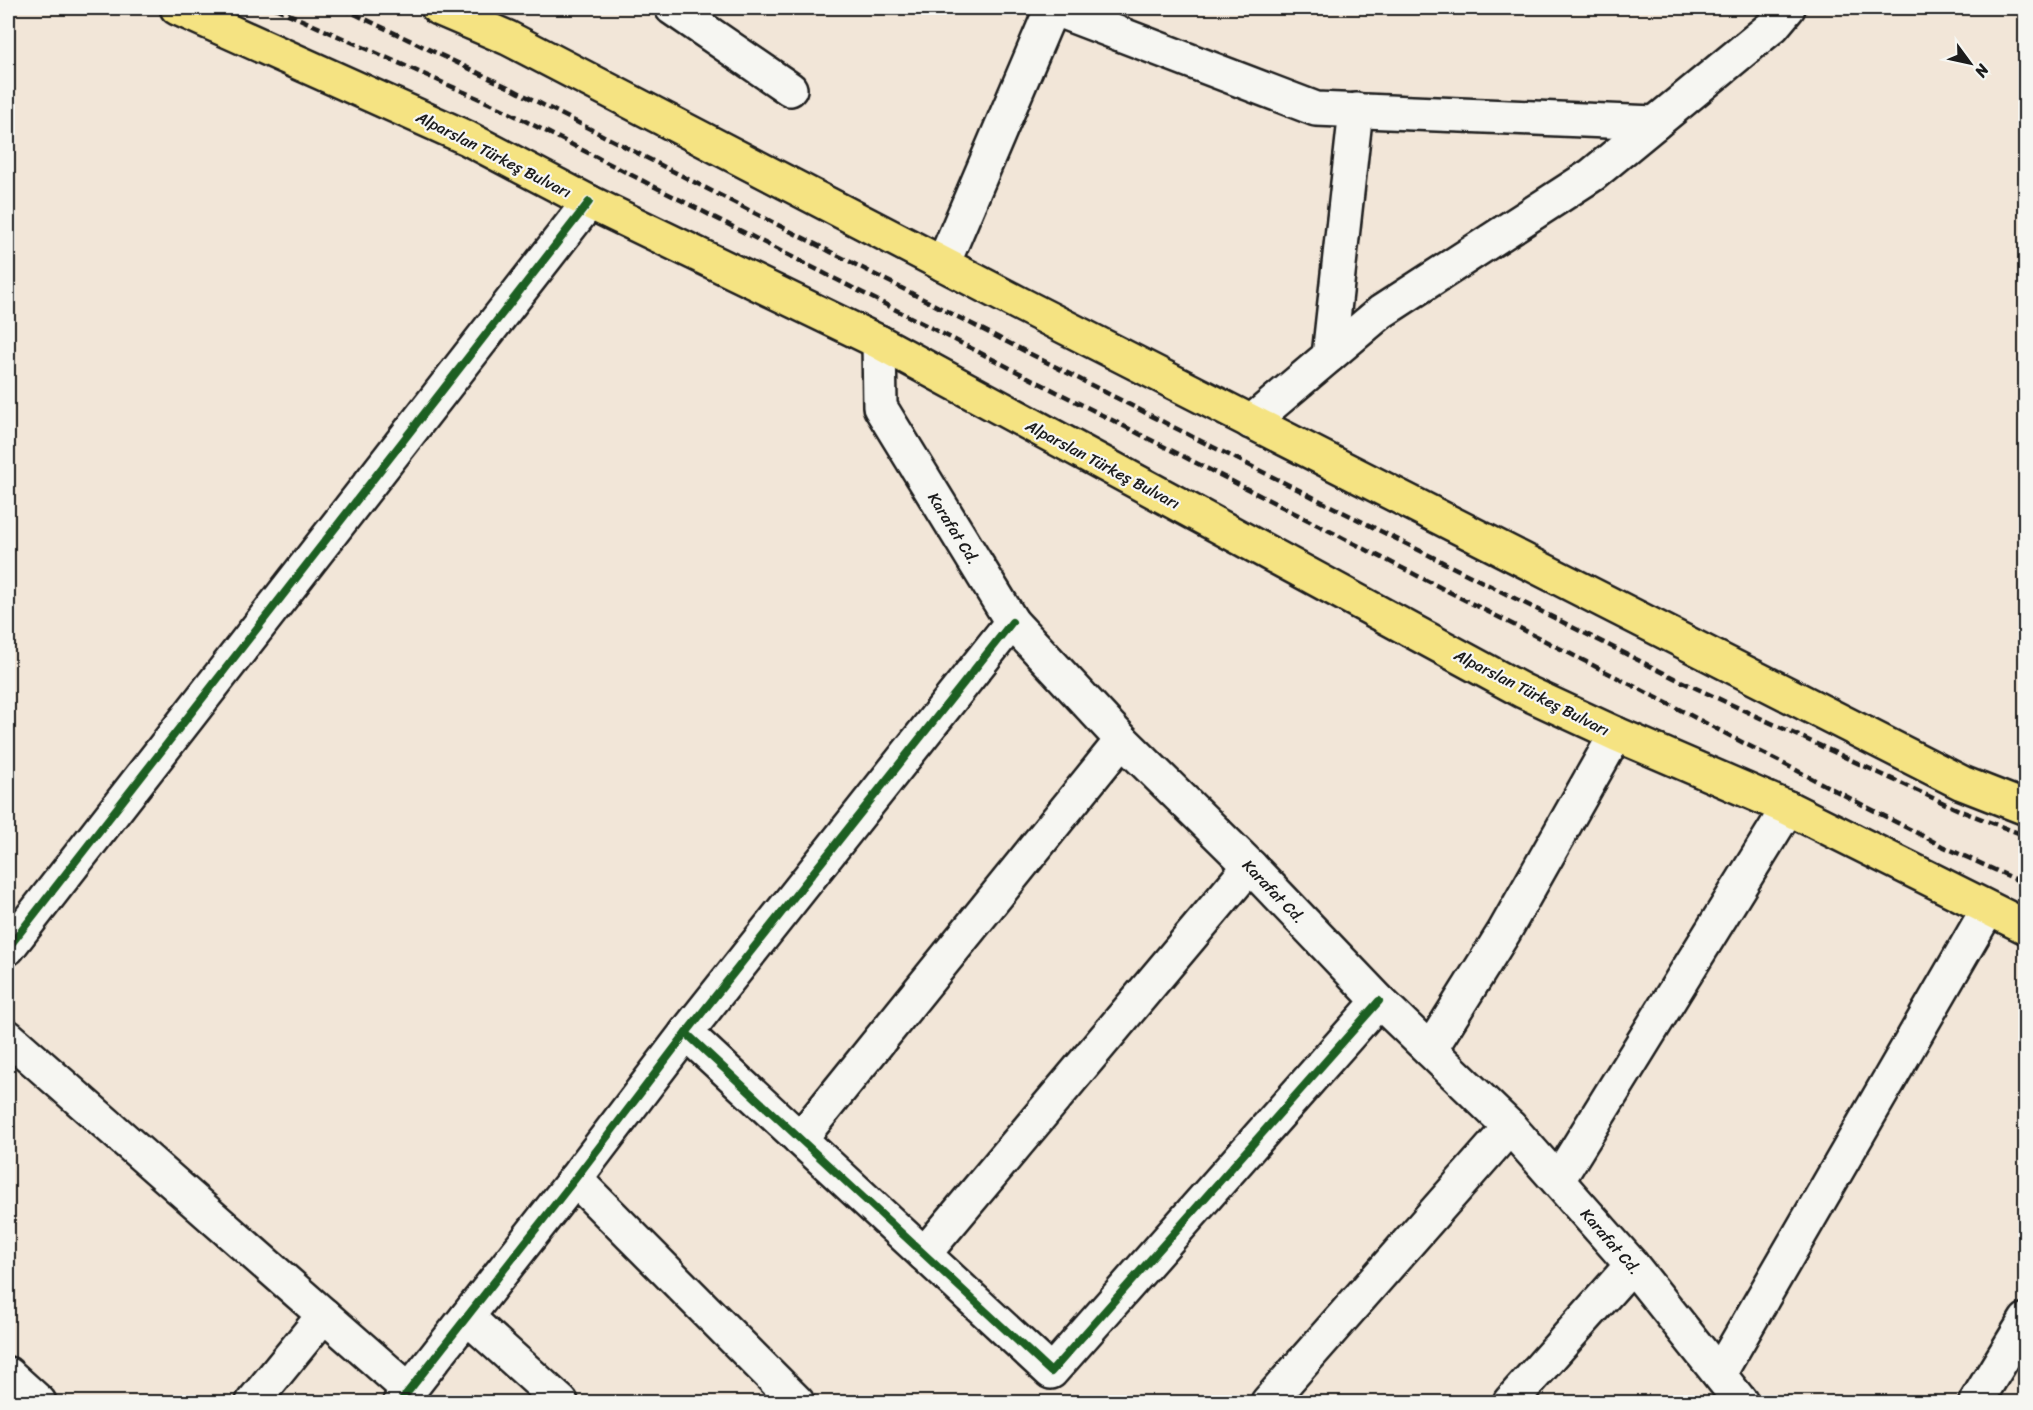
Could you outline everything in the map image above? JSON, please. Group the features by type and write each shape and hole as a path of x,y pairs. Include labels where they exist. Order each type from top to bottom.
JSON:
{"main road":[{"name":"Alparslan Türkeş Bulvarı","path":"177,8 467,138 589,202 879,342 1513,685 1616,734 1788,807 2025,927"},
{"path":"438,8 508,38 1251,422 1962,783 2025,808"}],"street":[{"path":"672,8 790,89"},
{"path":"943,264 1052,8 1316,109 1655,123"},
{"path":"1251,422 1381,312 1592,175 1773,26 1788,8"},
{"path":"1329,356 1356,110"},
{"path":"8,948 589,202"},
{"name":"Karafat Cd.","path":"879,342 879,407 1012,622 1122,740 1250,866 1379,1001 1510,1127 1632,1265 1741,1402"},
{"path":"8,1037 324,1315 404,1396 686,1034 1012,622"},
{"path":"1430,1050 1504,932 1616,734"},
{"path":"800,1139 1122,740"},
{"path":"1558,1180 1788,807"},
{"path":"924,1254 1250,866"},
{"path":"1719,1374 1988,909"},
{"path":"686,1034 1051,1372 1379,1001"},
{"path":"1268,1402 1510,1127"},
{"path":"575,1179 797,1402"},
{"path":"1510,1402 1632,1265"},
{"path":"253,1402 324,1315"},
{"path":"467,1317 561,1402"},
{"path":"1976,1402 2025,1320"},
{"path":"8,1374 39,1402"}],"railway":[{"path":"275,8 500,108 1663,701 1942,846 2026,884"},
{"path":"342,8 510,88 1189,435 1674,678 1961,811 2026,836"}],"cycle path":[{"path":"8,948 589,202"},
{"path":"400,1402 686,1033 1012,622"},
{"path":"686,1033 1051,1372 1379,1001"}]}
